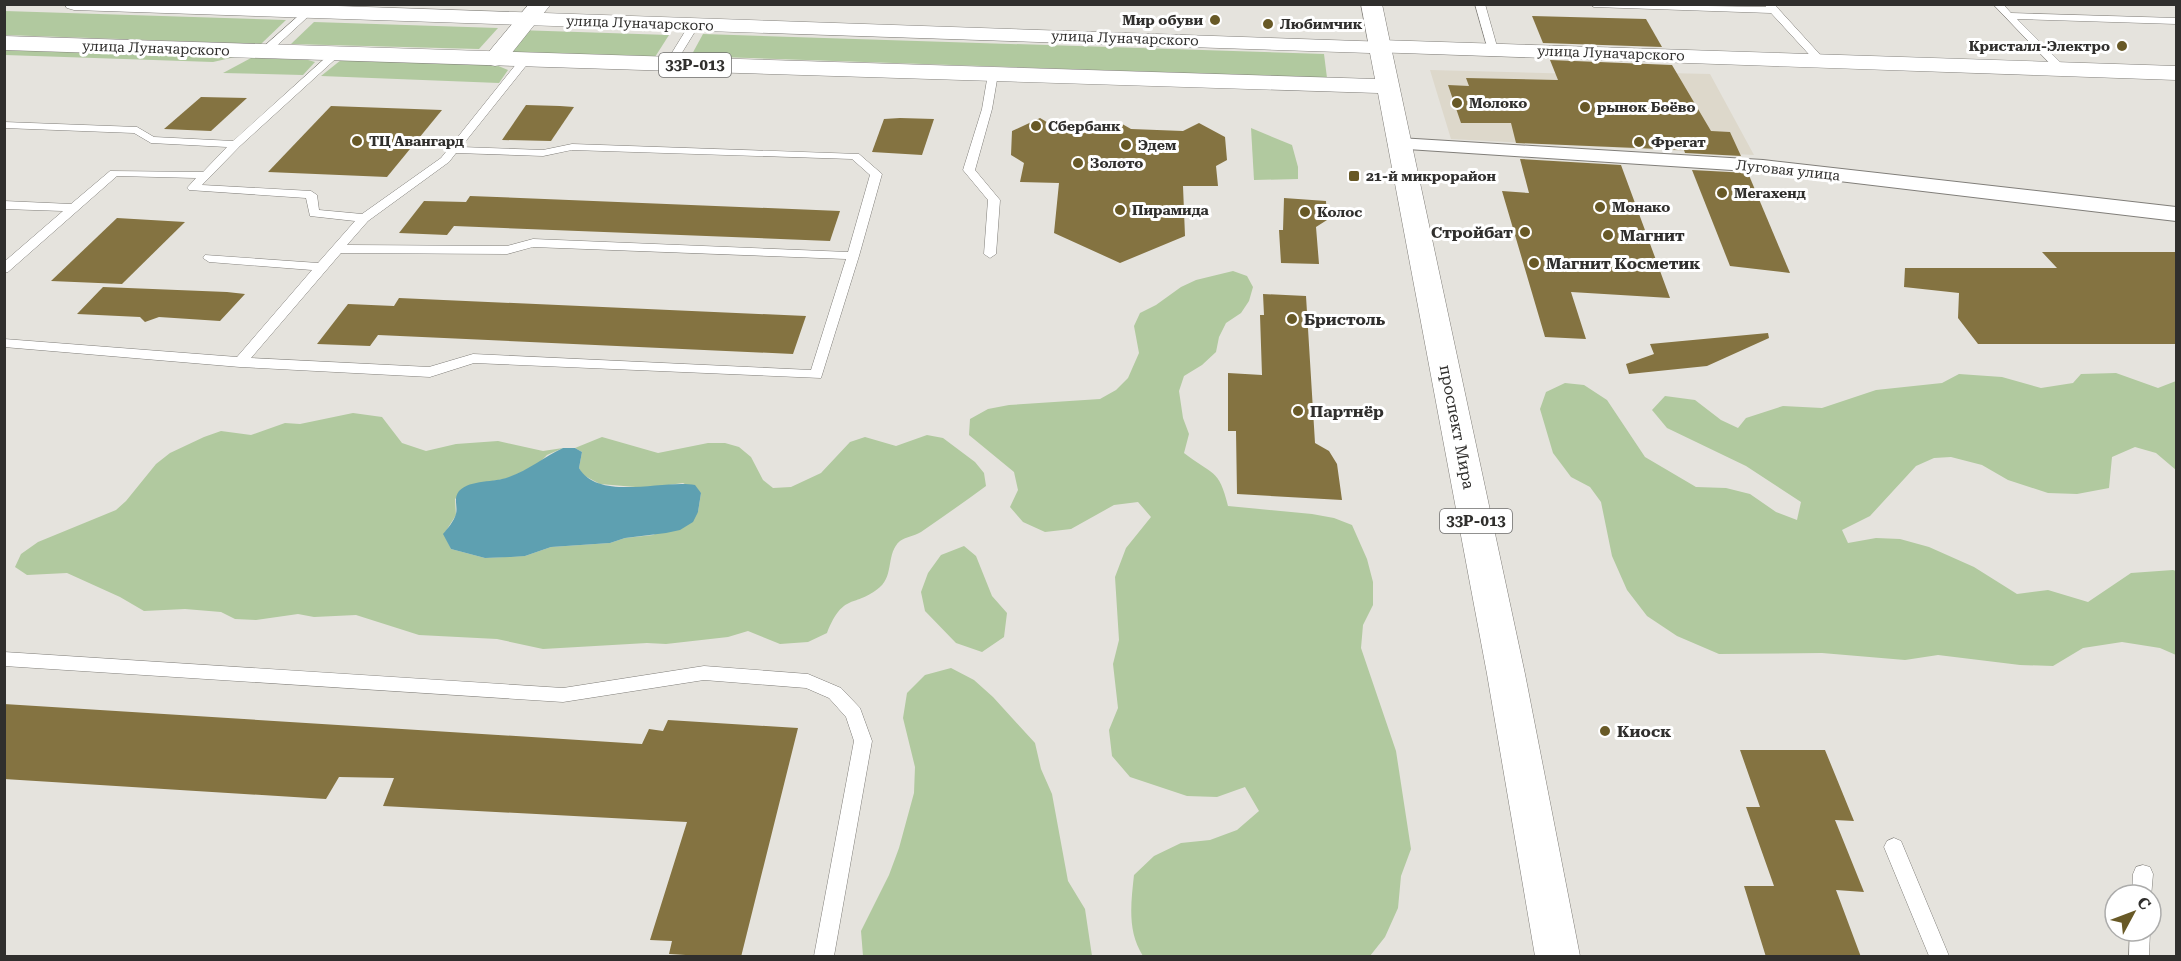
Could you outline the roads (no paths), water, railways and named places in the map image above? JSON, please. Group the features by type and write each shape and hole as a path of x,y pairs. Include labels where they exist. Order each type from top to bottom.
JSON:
{"main road":[{"name":"улица Луначарского","path":"74,4 308,12 535,12 694,25 2176,73"},
{"name":"проспект Мира","path":"1371,4 1506,674 1558,957"},
{"path":"495,58 535,12"},
{"name":"улица Луначарского","path":"4,43 1386,86"}],"street":[{"name":"Луговая улица","path":"1399,144 1763,166 2176,214"}],"lane":[{"path":"1480,4 1493,50"},
{"path":"1594,4 1771,7 1820,60"},
{"path":"1997,4 2062,70"},
{"path":"266,51 308,12"},
{"path":"2008,16 2176,21"},
{"path":"670,64 694,25"},
{"path":"336,54 236,144 193,188 312,195 314,213 364,218"},
{"path":"240,362 364,218 422,177 454,150 525,60"},
{"path":"990,254 994,200 969,170 987,109 993,74"},
{"path":"4,125 137,130 151,140 236,144"},
{"path":"4,343 240,362 430,372 473,358 816,375 876,174 855,156 572,147 543,153 454,150"},
{"path":"4,269 114,173 206,175"},
{"path":"4,205 72,208"},
{"path":"337,249 507,250 533,243 853,256"},
{"path":"209,258 321,267"},
{"path":"4,659 563,695 704,673 808,681 835,693 848,706 854,713 864,741 824,957"},
{"path":"1894,848 1939,956 1949,957"},
{"path":"2143,874 2143,883"}],"water":[{"path":"563,448 575,448 582,452 579,468 588,478 601,484 616,487 695,485 701,493 698,512 693,522 680,530 666,533 625,538 610,543 551,547 525,556 485,558 451,549 443,534 455,517 456,497 459,491 476,483 503,479 516,474"}],"place":[{"name":"Мир обуви","path":"1215,20"},
{"name":"Любимчик","path":"1268,24"},
{"name":"Кристалл-Электро","path":"2122,46"},
{"name":"Молоко","path":"1457,103"},
{"name":"рынок Боёво","path":"1585,107"},
{"name":"Сбербанк","path":"1036,126"},
{"name":"ТЦ Авангард","path":"357,141"},
{"name":"Фрегат","path":"1639,142"},
{"name":"Эдем","path":"1126,145"},
{"name":"Золото","path":"1078,163"},
{"name":"21-й микрорайон","path":"1354,176"},
{"name":"Мегахенд","path":"1722,193"},
{"name":"Монако","path":"1600,207"},
{"name":"Пирамида","path":"1120,210"},
{"name":"Колос","path":"1305,212"},
{"name":"Стройбат","path":"1525,232"},
{"name":"Магнит","path":"1608,235"},
{"name":"Магнит Косметик","path":"1534,263"},
{"name":"Бристоль","path":"1292,319"},
{"name":"Партнёр","path":"1298,411"},
{"name":"Киоск","path":"1605,731"}]}
